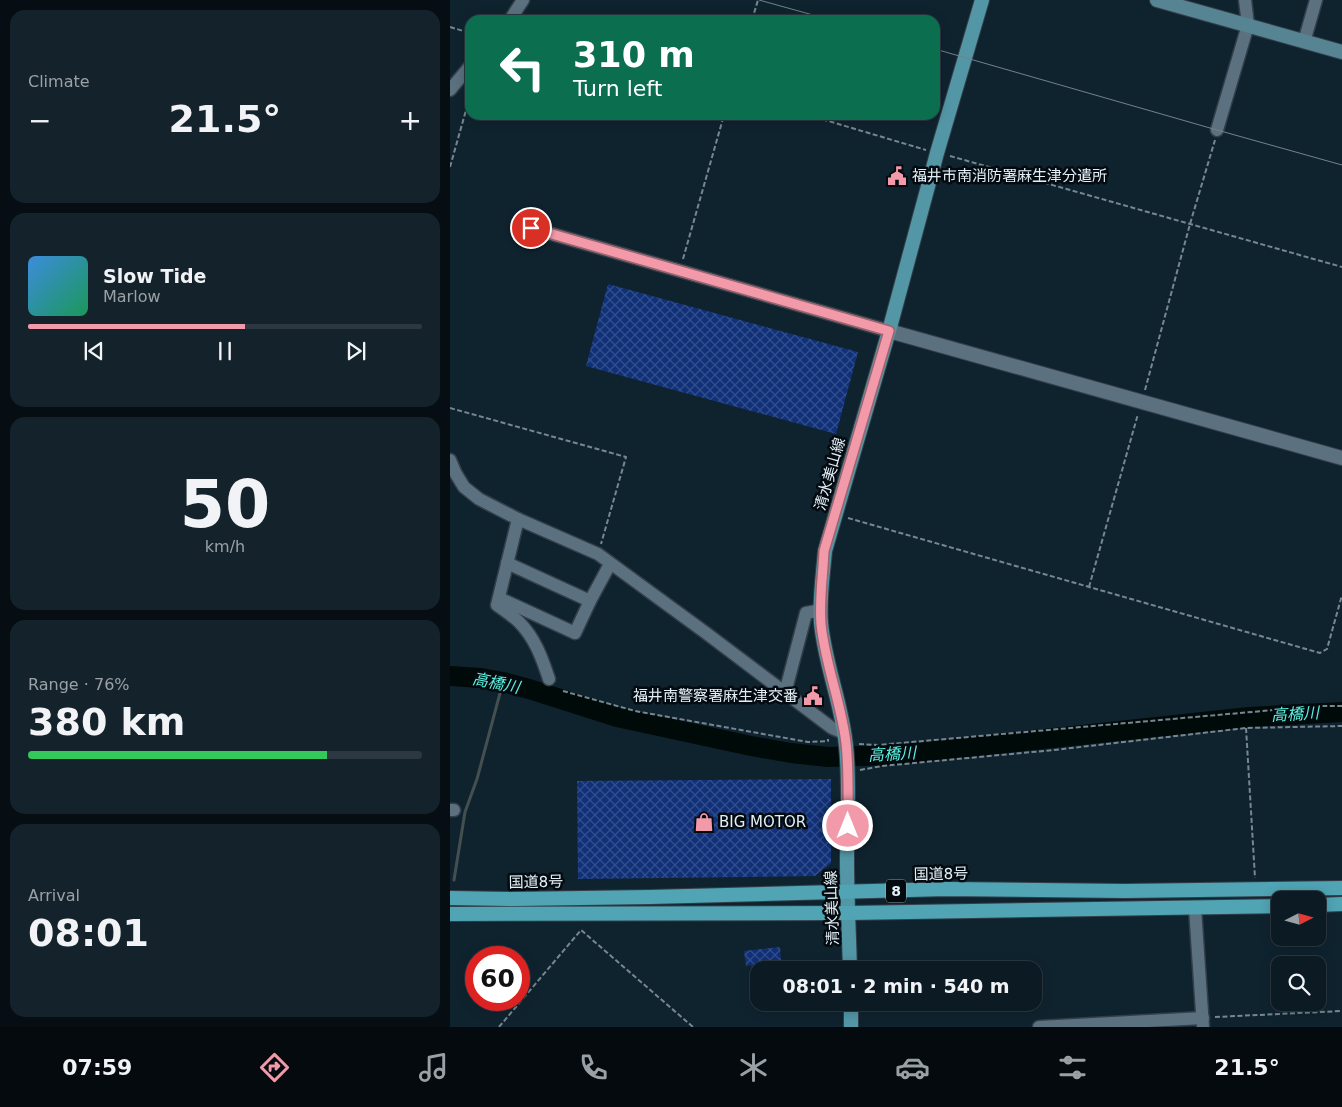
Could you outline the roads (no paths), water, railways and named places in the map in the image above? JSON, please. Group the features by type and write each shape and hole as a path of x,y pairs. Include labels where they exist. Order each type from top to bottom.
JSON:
{"highway":[{"name":"国道8号","path":"450,898 592,898 946,890 1125,891 1342,888"},
{"path":"1326,905 1342,904"},
{"name":"8","path":"450,914 849,913 1271,906"}],"main road":[{"name":"清水美山線","path":"850,961 847,862 848,768 821,622 824,551 889,331 936,153 982,0"},
{"path":"1157,0 1342,52"},
{"path":"851,1011 851,1027"}],"street":[{"path":"513,15 523,0"},
{"path":"1218,130 1248,25 1245,0"},
{"path":"1304,42 1316,0"},
{"path":"450,90 465,72"},
{"path":"531,228 1342,458"},
{"path":"450,460 464,487 479,499 518,519 598,554 841,735"},
{"path":"518,519 497,605 519,622 531,637 541,656 549,679"},
{"path":"507,563 590,602"},
{"path":"499,598 576,633 610,564"},
{"path":"784,693 806,613 821,610"},
{"path":"1039,1027 1203,1022 1195,908"}],"waterway":[{"name":"高橋川","path":"450,676 503,682 617,717 751,746 828,757 894,755 1249,717 1342,712"},
{"path":"454,880 465,812 477,779 503,682"}],"tram line":[{"path":"759,0 813,15"},
{"path":"940,50 1342,165"}],"place":[{"name":"福井市南消防署麻生津分遣所","path":"897,176"},
{"name":"福井南警察署麻生津交番","path":"813,696"},
{"name":"BIG MOTOR","path":"704,822"}]}
